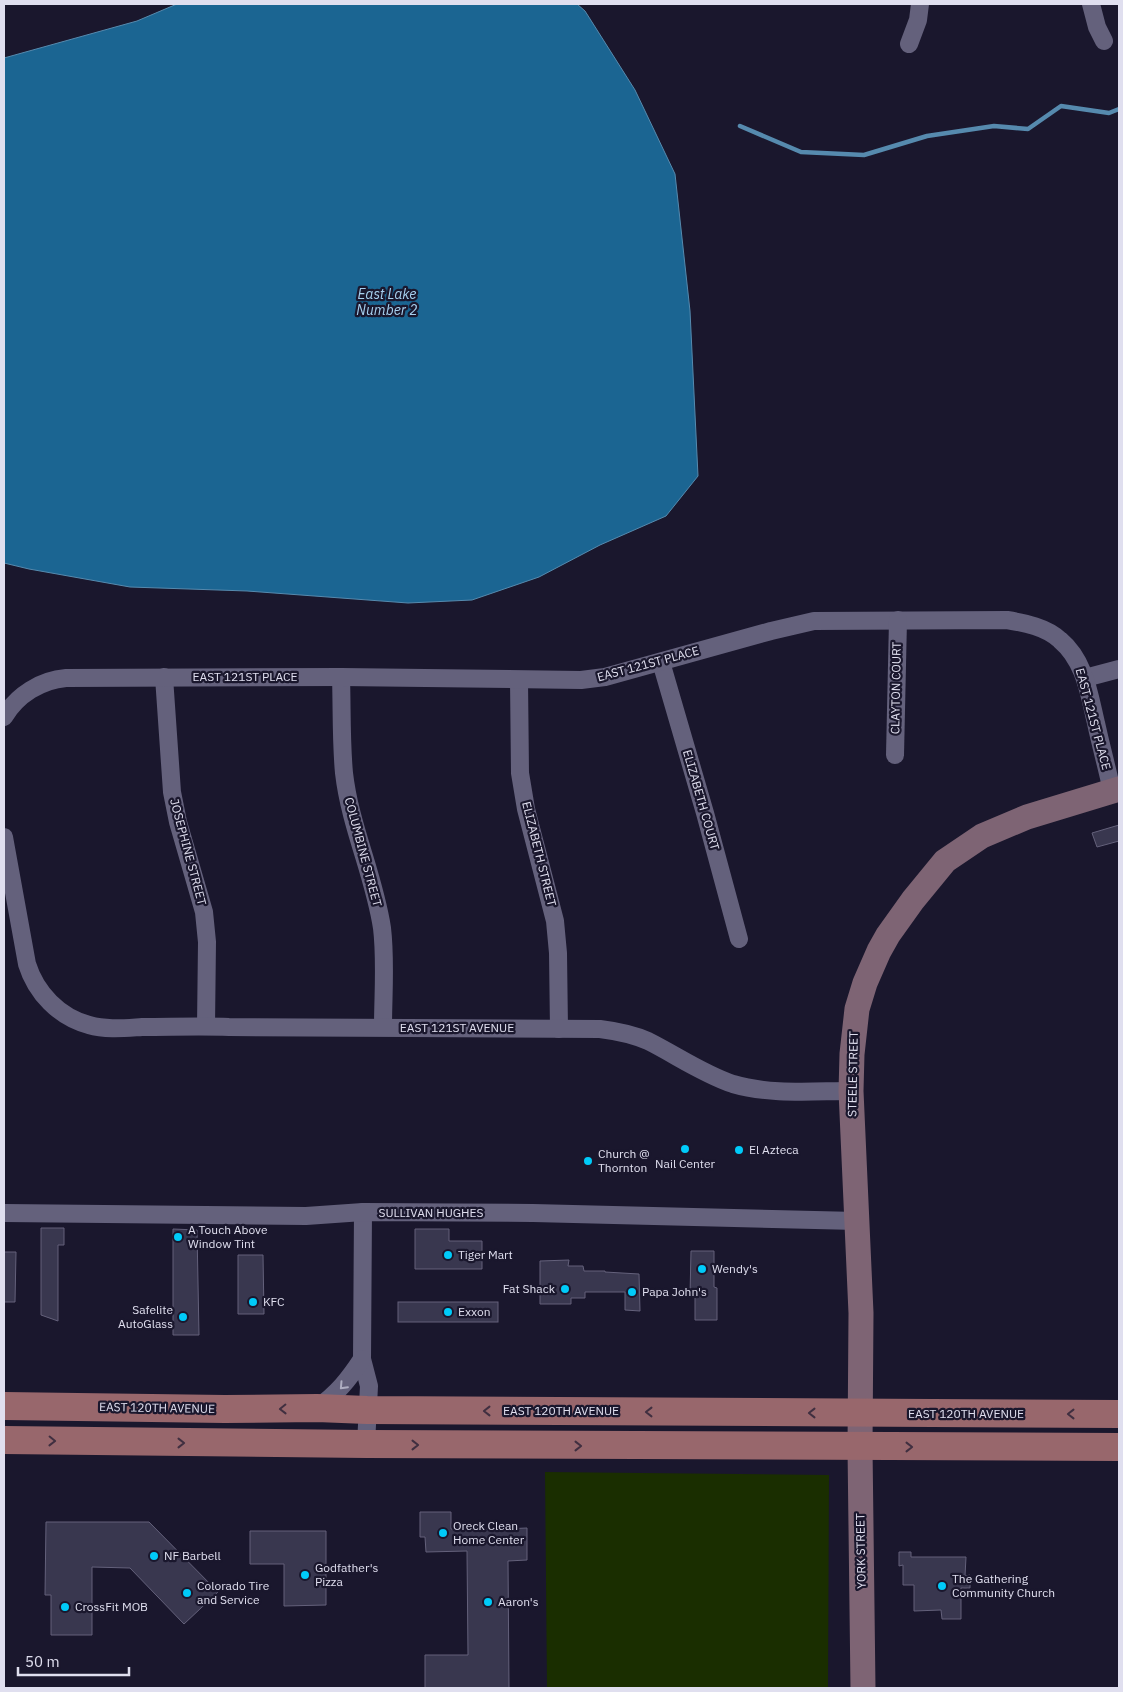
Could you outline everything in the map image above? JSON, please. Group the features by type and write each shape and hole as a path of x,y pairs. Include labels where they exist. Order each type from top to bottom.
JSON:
{"main road":[{"name":"EAST 120TH AVENUE","path":"4,1406 1119,1414"},
{"path":"4,1440 366,1444 1119,1447"}],"street":[{"path":"909,44 916,27 920,4"},
{"path":"1091,4 1097,27 1104,40"},
{"name":"CLAYTON COURT","path":"895,755 898,620"},
{"name":"EAST 121ST PLACE","path":"8,711 35,688 57,679 341,677 581,680 605,677 814,621 1007,620 1040,628 1060,640 1076,659 1085,678 1116,790"},
{"name":"ELIZABETH COURT","path":"661,662 739,939"},
{"path":"1085,678 1119,670"},
{"name":"JOSEPHINE STREET","path":"164,677 172,792 178,822 204,912 207,950 206,1026"},
{"name":"COLUMBINE STREET","path":"341,677 344,773 350,804 382,927 384,947 383,1027"},
{"name":"ELIZABETH STREET","path":"520,680 520,773 526,808 555,921 558,952 559,1029"},
{"name":"STEELE STREET","path":"860,1413 862,1313 851,1091 855,1023 865,983 879,951 900,917 945,861 982,836 1027,817 1116,790"},
{"name":"EAST 121ST AVENUE","path":"4,838 27,964 34,983 43,996 55,1007 83,1023 104,1027 600,1029 632,1035 647,1041 698,1070 746,1087 762,1090 811,1092 851,1091"},
{"path":"363,1212 362,1358 369,1386 366,1444"},
{"name":"SULLIVAN HUGHES","path":"4,1213 306,1216 363,1212 533,1213 858,1221"},
{"path":"317,1408 331,1399 343,1386 362,1358"},
{"name":"YORK STREET","path":"860,1413 863,1688"}],"green space":[{"path":"545,1472 829,1475 828,1688 547,1688"}],"water":[{"name":"East Lake Number 2","path":"177,4 577,4 585,11 635,90 675,174 690,311 698,476 666,516 600,545 539,577 472,600 408,603 247,591 130,587 4,563 4,58 137,21"}],"building":[{"path":"1119,825 1119,841 1097,847 1092,833"},
{"path":"41,1228 64,1228 64,1245 58,1245 58,1321 41,1315"},
{"path":"173,1229 197,1230 199,1335 173,1335"},
{"name":"Tiger Mart","path":"415,1229 449,1229 449,1241 482,1241 482,1269 415,1269"},
{"name":"Wendy's","path":"691,1251 714,1251 714,1287 717,1288 717,1320 695,1320 695,1296 690,1296"},
{"path":"4,1252 16,1252 15,1302 4,1302"},
{"path":"238,1255 263,1255 264,1314 238,1314"},
{"path":"569,1260 568,1266 583,1266 584,1271 639,1274 640,1311 625,1310 625,1292 585,1292 585,1298 571,1298 571,1304 540,1304 540,1261"},
{"name":"Exxon","path":"398,1302 498,1302 498,1322 398,1322"},
{"path":"420,1512 451,1512 451,1529 527,1528 527,1560 508,1561 509,1688 425,1688 425,1655 468,1655 467,1551 426,1552 425,1537 420,1537"},
{"path":"46,1522 149,1522 218,1592 184,1624 130,1568 92,1567 92,1635 51,1635 51,1595 45,1595"},
{"name":"Godfather's Pizza","path":"250,1531 326,1531 326,1605 284,1606 284,1564 250,1564"},
{"name":"The Gathering Community Church","path":"899,1552 911,1552 911,1557 966,1557 965,1576 970,1575 970,1588 961,1588 961,1619 942,1619 941,1610 914,1611 914,1585 903,1585 903,1565 899,1566"}],"waterway":[{"path":"740,126 801,152 864,155 927,136 994,126 1028,129 1061,106 1109,113 1119,109"}],"place":[{"name":"Nail Center","path":"685,1149"},
{"name":"El Azteca","path":"739,1150"},
{"name":"Church @ Thornton","path":"588,1161"},
{"name":"A Touch Above Window Tint","path":"178,1237"},
{"name":"Tiger Mart","path":"448,1255"},
{"name":"Wendy's","path":"702,1269"},
{"name":"Fat Shack","path":"565,1289"},
{"name":"Papa John's","path":"632,1292"},
{"name":"KFC","path":"253,1302"},
{"name":"Exxon","path":"448,1312"},
{"name":"Safelite AutoGlass","path":"183,1317"},
{"name":"Oreck Clean Home Center","path":"443,1533"},
{"name":"NF Barbell","path":"154,1556"},
{"name":"Godfather's Pizza","path":"305,1575"},
{"name":"The Gathering Community Church","path":"942,1586"},
{"name":"Colorado Tire and Service","path":"187,1593"},
{"name":"Aaron's","path":"488,1602"},
{"name":"CrossFit MOB","path":"65,1607"}]}
